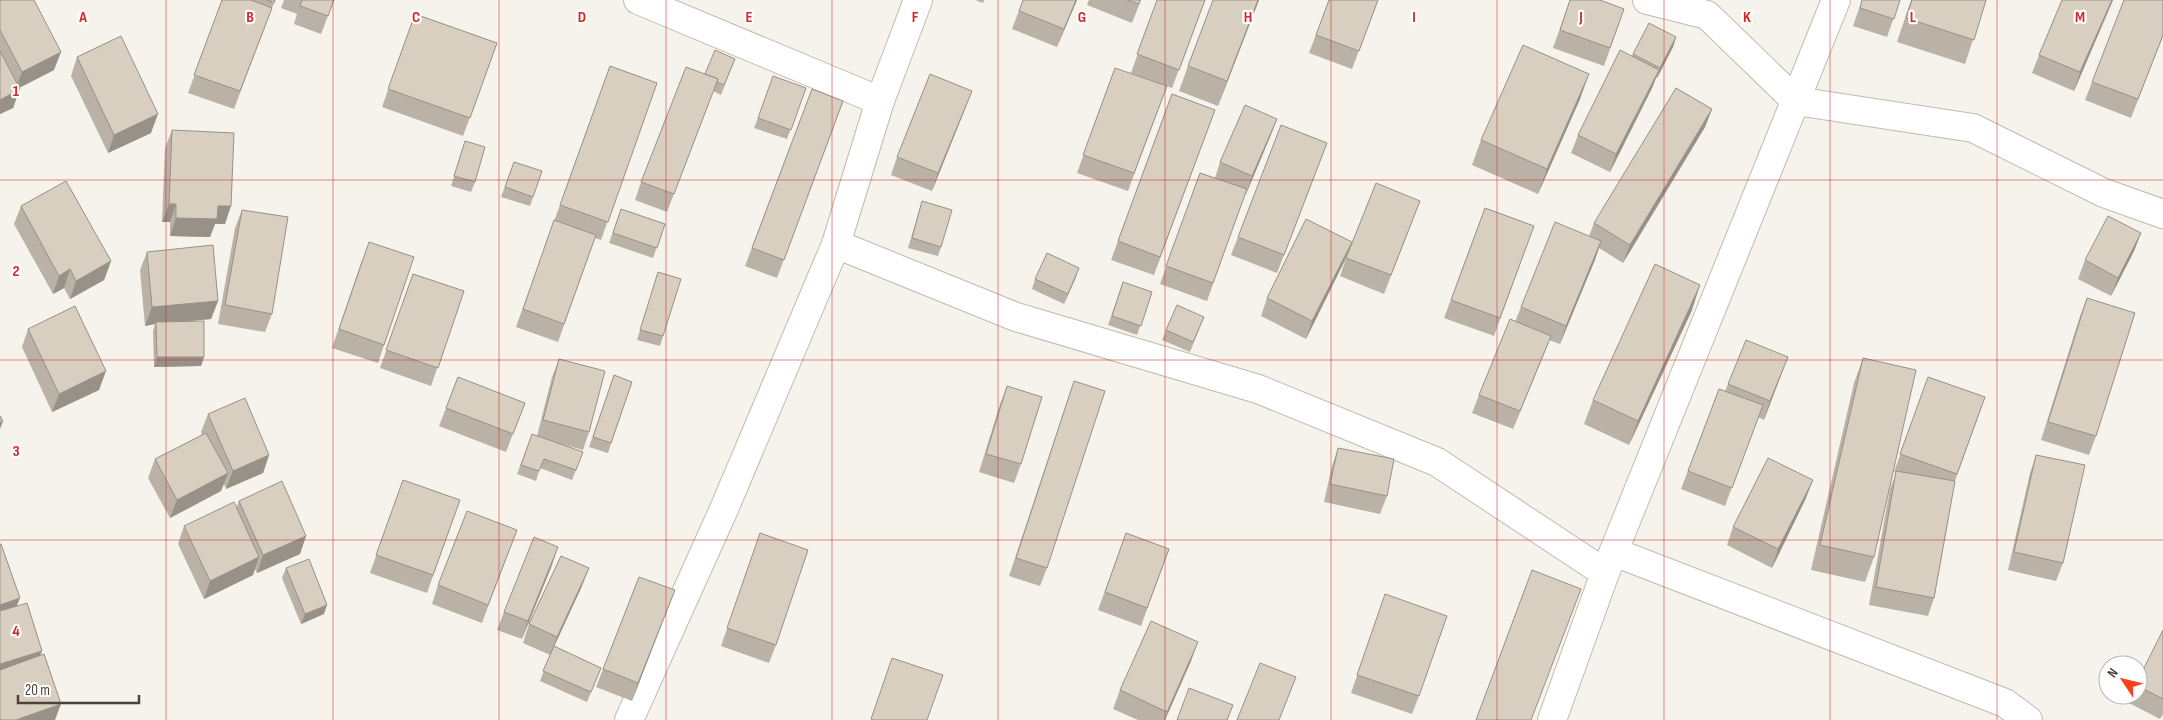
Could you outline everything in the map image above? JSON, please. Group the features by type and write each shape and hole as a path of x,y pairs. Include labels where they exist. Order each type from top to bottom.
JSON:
{"street":[{"path":"638,0 880,101"},
{"path":"629,720 724,508 836,244 880,101 918,0"},
{"path":"1647,0 1707,15 1796,101 1973,128 2104,193 2163,214"},
{"path":"1552,720 1609,563 1714,298 1836,0"},
{"path":"836,244 1016,317 1258,389 1436,462 1609,563 2005,703 2028,720"}],"building":[{"path":"0,0 34,0 61,52 22,72 0,30"},
{"path":"222,0 251,0 272,8 240,91 194,75"},
{"path":"302,0 334,0 328,16 300,6"},
{"path":"1023,0 1076,0 1064,29 1019,11"},
{"path":"1127,0 1140,0 1139,4"},
{"path":"1157,0 1205,0 1179,70 1137,54"},
{"path":"1213,0 1258,0 1227,81 1188,66"},
{"path":"1329,0 1378,0 1359,51 1316,35"},
{"path":"1570,0 1600,0 1624,9 1610,48 1560,30"},
{"path":"1862,0 1900,0 1894,19 1860,8"},
{"path":"1912,0 1986,0 1974,40 1906,18"},
{"path":"2062,0 2112,0 2080,72 2039,55"},
{"path":"2124,0 2163,0 2163,35 2138,99 2092,82"},
{"path":"415,14 497,43 470,118 388,89"},
{"path":"1649,23 1676,37 1660,68 1633,54"},
{"path":"121,36 158,114 114,135 77,57"},
{"path":"1523,45 1589,74 1547,169 1481,140"},
{"path":"715,50 735,59 724,85 717,82 718,79 705,74"},
{"path":"1620,50 1659,70 1616,154 1578,135"},
{"path":"0,51 20,89 0,100"},
{"path":"610,66 657,83 608,222 560,205"},
{"path":"686,67 718,79 674,194 641,182"},
{"path":"1115,68 1167,86 1134,173 1083,155"},
{"path":"930,74 972,91 938,173 897,157"},
{"path":"773,76 806,88 791,130 758,118"},
{"path":"1676,88 1712,109 1630,245 1594,223"},
{"path":"812,89 843,101 784,260 752,248"},
{"path":"1172,94 1215,110 1160,257 1118,241"},
{"path":"1245,105 1277,119 1252,176 1220,162"},
{"path":"1281,125 1327,143 1284,255 1238,237"},
{"path":"172,130 234,133 231,206 218,206 217,219 176,218 176,204 169,204"},
{"path":"465,141 485,147 475,182 454,176"},
{"path":"514,162 542,171 533,197 505,187"},
{"path":"1200,173 1247,189 1213,283 1166,266"},
{"path":"66,181 111,261 76,281 70,269 59,276 21,206"},
{"path":"1376,183 1420,201 1391,275 1346,258"},
{"path":"922,201 952,210 941,247 912,238"},
{"path":"1485,208 1534,226 1500,318 1451,300"},
{"path":"621,209 665,224 657,248 613,233"},
{"path":"242,210 288,217 272,314 225,305"},
{"path":"2108,216 2141,233 2118,278 2085,260"},
{"path":"1306,219 1352,242 1312,321 1267,298"},
{"path":"554,220 596,235 564,324 523,309"},
{"path":"1555,222 1601,241 1566,326 1521,307"},
{"path":"369,242 414,257 384,345 339,329"},
{"path":"213,245 218,301 152,307 147,252"},
{"path":"1047,253 1079,268 1068,294 1035,279"},
{"path":"1655,264 1700,285 1638,421 1593,400"},
{"path":"658,272 681,279 663,336 640,330"},
{"path":"413,274 464,291 438,368 386,350"},
{"path":"1123,282 1152,292 1141,326 1112,316"},
{"path":"2087,298 2135,313 2096,436 2048,422"},
{"path":"1177,305 1204,317 1193,342 1166,330"},
{"path":"75,306 106,371 59,394 28,329"},
{"path":"1510,319 1551,336 1520,411 1479,395"},
{"path":"204,321 204,357 157,357 156,322"},
{"path":"1746,340 1788,357 1770,401 1728,384"},
{"path":"1863,358 1916,370 1874,557 1820,545"},
{"path":"559,359 605,371 589,432 543,420"},
{"path":"614,375 632,382 611,443 593,437"},
{"path":"458,377 525,403 513,434 446,408"},
{"path":"1928,377 1985,397 1957,474 1900,454"},
{"path":"1074,381 1105,391 1047,568 1016,558"},
{"path":"1007,386 1042,397 1021,464 986,454"},
{"path":"1719,389 1763,405 1732,488 1688,471"},
{"path":"245,398 269,455 233,471 208,414"},
{"path":"206,433 228,473 177,500 155,459"},
{"path":"532,434 583,452 576,470 544,459 539,471 521,465"},
{"path":"1338,448 1394,459 1387,496 1330,484"},
{"path":"2036,455 2085,465 2063,563 2014,552"},
{"path":"1768,458 1813,480 1778,549 1733,527"},
{"path":"1896,471 1955,481 1934,598 1876,587"},
{"path":"403,480 460,500 433,575 376,555"},
{"path":"282,481 306,536 263,555 239,501"},
{"path":"234,502 259,557 210,581 184,526"},
{"path":"467,511 517,530 488,605 438,585"},
{"path":"760,533 808,550 776,645 727,628"},
{"path":"1126,533 1169,549 1147,608 1105,592"},
{"path":"534,537 558,547 528,621 504,612"},
{"path":"0,544 20,598 0,605"},
{"path":"561,556 589,568 557,637 529,624"},
{"path":"309,559 327,605 305,614 286,568"},
{"path":"1532,570 1581,589 1531,720 1476,720"},
{"path":"639,577 675,590 638,683 603,669"},
{"path":"1385,594 1447,616 1419,696 1357,675"},
{"path":"27,603 42,651 0,664 0,611"},
{"path":"1151,621 1198,642 1167,712 1120,690"},
{"path":"2163,630 2163,699 2148,691 2148,660"},
{"path":"554,646 601,668 591,692 543,671"},
{"path":"44,654 61,704 16,720 0,720 0,670"},
{"path":"892,658 943,675 927,720 871,719"},
{"path":"1260,663 1296,677 1279,720 1237,720"},
{"path":"1189,688 1233,705 1227,720 1177,720"}]}
